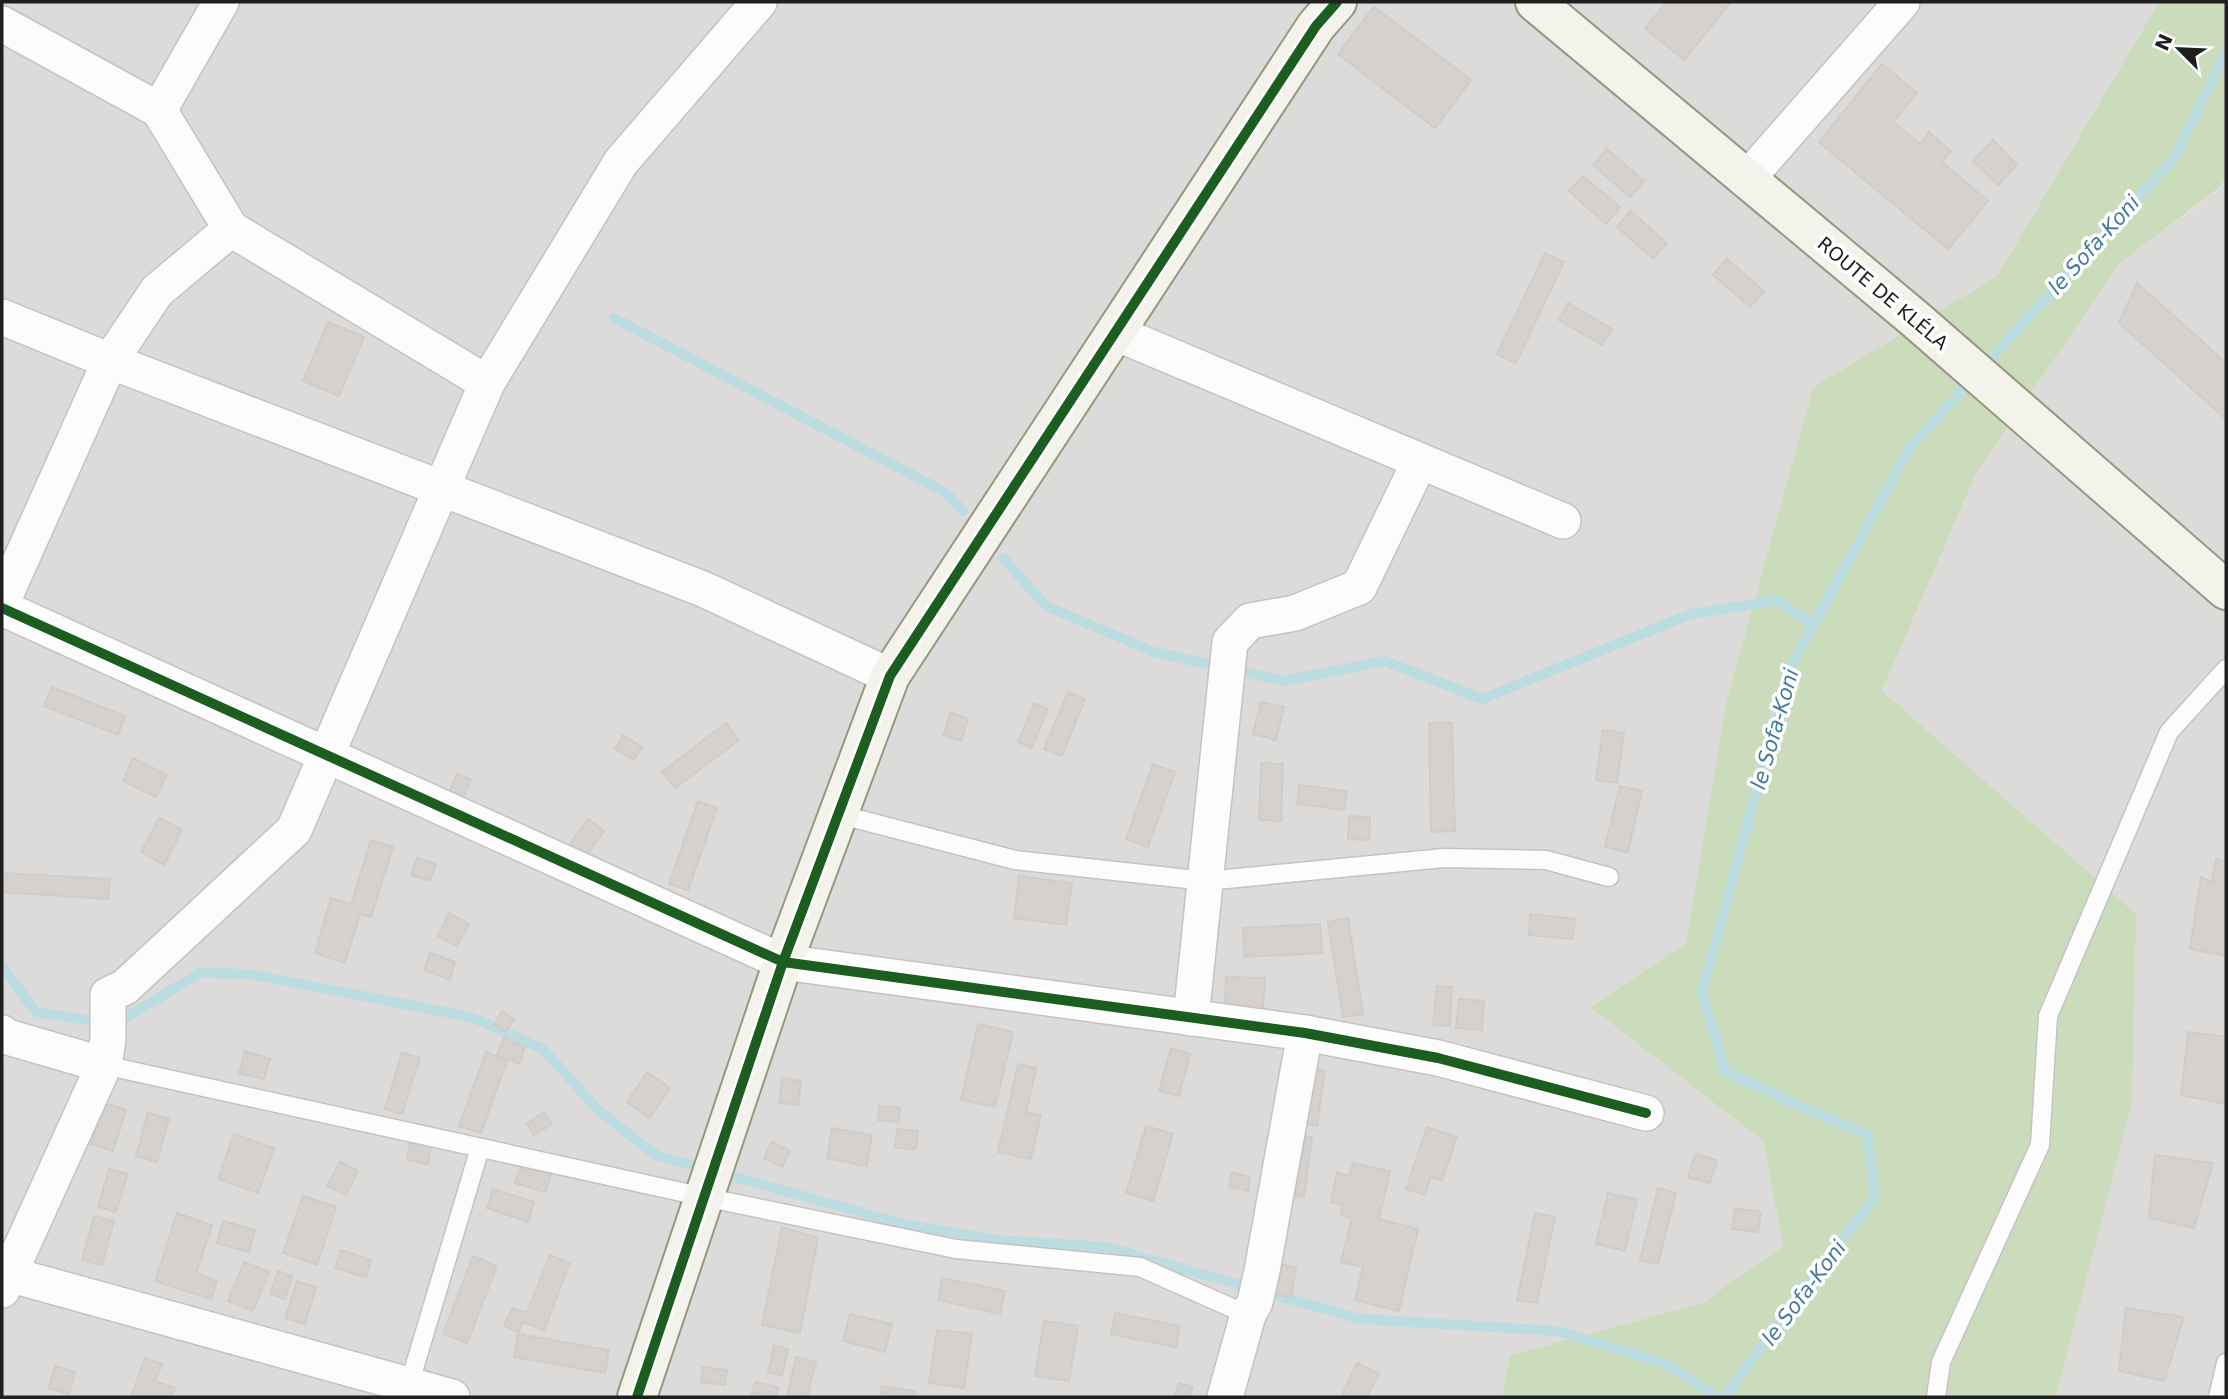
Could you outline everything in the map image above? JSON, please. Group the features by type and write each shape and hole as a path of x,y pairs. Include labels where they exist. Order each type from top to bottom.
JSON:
{"street":[{"path":"159,110 221,2"},
{"path":"452,1397 407,1391 5,1282 107,1037 108,995 125,987 294,830 487,383 621,162 759,2"},
{"path":"637,1397 783,962 890,676 1316,26 1338,2"},
{"name":"ROUTE DE KLÉLA","path":"1535,2 1915,319 2226,590"},
{"path":"1746,180 1902,2"},
{"path":"2,24 159,110 231,229 487,383"},
{"path":"2,602 110,361 157,290 231,229"},
{"path":"2,317 703,589 890,676"},
{"path":"1116,333 1563,521"},
{"path":"1191,1018 1230,642 1250,621 1295,613 1359,587 1420,461"},
{"path":"2,608 783,962 1305,1032 1438,1058 1646,1113"},
{"path":"1225,1397 1255,1296 1305,1032"},
{"path":"2,1033 4,1036 107,1037"}],"lane":[{"path":"1936,1397 1941,1362 2040,1145 2048,1016 2169,732 2226,668"},
{"path":"838,814 1015,860 1206,881 1444,858 1546,860 1609,877"},
{"path":"107,1037 480,1148 706,1191 956,1249 1140,1267 1255,1296"},
{"path":"407,1391 480,1148"},
{"path":"2218,1397 2226,1363"}],"shaded area":[{"path":"2,2 2159,2 1997,276 1813,387 1727,699 1686,944 1590,1007 1763,1141 1783,1246 1702,1303 1510,1355 1502,1397 2,1397"},
{"path":"2226,178 2226,1397 2056,1397 2132,1104 1882,691 1976,474 2119,264 2219,189"}],"green space":[{"path":"2159,2 2226,2 2226,178 2219,188 2119,264 1976,474 1882,691 2136,914 2132,1104 2056,1397 1502,1397 1510,1355 1702,1303 1783,1246 1763,1141 1590,1007 1686,943 1727,699 1813,387 1997,276"}],"building":[{"path":"1667,2 1731,2 1684,60 1645,28"},
{"path":"1374,7 1471,80 1435,128 1338,54"},
{"path":"1882,64 1917,93 1893,122 1920,144 1929,132 1951,151 1942,162 1988,201 1948,249 1819,142"},
{"path":"1993,140 2017,165 1998,185 1973,161"},
{"path":"1607,149 1644,181 1630,197 1593,165"},
{"path":"1583,176 1620,207 1606,224 1569,191"},
{"path":"1630,211 1667,243 1653,259 1617,227"},
{"path":"1545,253 1564,262 1516,363 1497,354"},
{"path":"1727,259 1764,291 1750,307 1713,275"},
{"path":"2137,283 2226,363 2226,419 2119,323"},
{"path":"1568,303 1612,329 1602,345 1559,320"},
{"path":"328,322 364,337 339,396 303,381"},
{"path":"52,687 125,716 118,735 44,706"},
{"path":"1068,692 1085,699 1062,756 1044,749"},
{"path":"1261,702 1284,707 1276,740 1253,734"},
{"path":"1034,703 1048,709 1032,748 1018,742"},
{"path":"951,712 968,719 961,741 943,735"},
{"path":"726,723 739,740 675,788 662,772"},
{"path":"1429,723 1452,723 1455,831 1431,832"},
{"path":"1603,730 1624,733 1617,783 1596,780"},
{"path":"623,735 642,747 634,760 615,749"},
{"path":"133,758 167,775 156,797 123,781"},
{"path":"1261,763 1283,764 1281,821 1259,820"},
{"path":"1153,764 1175,772 1148,847 1126,839"},
{"path":"457,774 471,779 457,812 443,806"},
{"path":"1299,785 1347,791 1344,810 1297,804"},
{"path":"1620,786 1642,791 1628,852 1605,847"},
{"path":"698,801 717,808 688,890 669,884"},
{"path":"1349,816 1370,817 1369,840 1348,839"},
{"path":"159,818 182,830 164,865 141,852"},
{"path":"588,819 604,831 583,860 567,848"},
{"path":"371,840 393,847 371,917 360,914 345,963 315,953 331,898 351,904"},
{"path":"417,858 436,864 430,881 411,875"},
{"path":"2216,859 2226,862 2226,956 2190,949 2201,877 2212,882"},
{"path":"2,873 110,879 108,899 2,892"},
{"path":"1019,876 1072,883 1066,925 1014,918"},
{"path":"449,913 469,924 457,946 438,936"},
{"path":"1530,914 1575,919 1573,939 1529,935"},
{"path":"1348,918 1363,1014 1343,1017 1328,922"},
{"path":"1320,924 1322,953 1244,957 1243,928"},
{"path":"430,953 455,962 450,980 424,970"},
{"path":"1226,977 1265,978 1262,1023 1224,1022"},
{"path":"1437,986 1452,987 1450,1026 1433,1025"},
{"path":"1459,999 1484,1001 1482,1030 1456,1028"},
{"path":"502,1011 514,1019 506,1032 494,1025"},
{"path":"978,1024 1013,1032 995,1107 961,1100"},
{"path":"2188,1032 2226,1037 2226,1104 2181,1095"},
{"path":"504,1038 525,1047 519,1064 497,1055"},
{"path":"1171,1048 1190,1054 1179,1096 1159,1091"},
{"path":"245,1051 270,1059 264,1079 239,1073"},
{"path":"486,1052 507,1061 481,1133 459,1126"},
{"path":"402,1053 420,1058 402,1114 385,1109"},
{"path":"1018,1064 1036,1068 1026,1112 1041,1115 1031,1159 998,1152"},
{"path":"1302,1067 1325,1071 1317,1126 1295,1123"},
{"path":"647,1072 670,1088 650,1118 627,1102"},
{"path":"782,1078 801,1081 798,1105 779,1103"},
{"path":"105,1103 126,1110 113,1151 91,1144"},
{"path":"879,1106 900,1108 899,1122 878,1120"},
{"path":"544,1112 552,1124 534,1135 527,1124"},
{"path":"148,1113 169,1119 157,1162 136,1156"},
{"path":"1146,1126 1173,1134 1153,1201 1126,1193"},
{"path":"1427,1127 1457,1137 1442,1180 1431,1177 1425,1195 1406,1189"},
{"path":"832,1128 872,1135 867,1166 827,1158"},
{"path":"897,1129 918,1131 916,1149 895,1148"},
{"path":"234,1134 274,1148 258,1193 218,1179"},
{"path":"1291,1134 1312,1137 1304,1197 1282,1194"},
{"path":"772,1142 790,1151 782,1167 764,1158"},
{"path":"410,1143 431,1147 428,1164 407,1160"},
{"path":"1695,1154 1717,1160 1710,1183 1688,1177"},
{"path":"2155,1155 2213,1163 2194,1228 2149,1218"},
{"path":"340,1162 358,1171 346,1195 327,1186"},
{"path":"522,1163 552,1172 545,1192 515,1183"},
{"path":"1353,1163 1390,1171 1379,1219 1418,1229 1399,1311 1355,1300 1363,1267 1341,1262 1352,1218 1341,1215 1343,1205 1331,1202 1337,1173 1350,1176"},
{"path":"109,1169 128,1174 116,1212 98,1207"},
{"path":"1232,1173 1250,1177 1248,1191 1229,1187"},
{"path":"1658,1188 1676,1193 1658,1264 1640,1260"},
{"path":"493,1189 534,1202 528,1222 487,1208"},
{"path":"1608,1193 1637,1199 1625,1251 1596,1244"},
{"path":"303,1196 336,1207 317,1265 283,1253"},
{"path":"1735,1208 1761,1212 1758,1232 1732,1229"},
{"path":"177,1213 212,1225 196,1273 217,1281 211,1299 155,1281"},
{"path":"1535,1213 1555,1217 1537,1303 1517,1300"},
{"path":"94,1216 114,1221 102,1265 82,1260"},
{"path":"223,1221 255,1230 249,1252 217,1243"},
{"path":"782,1227 818,1238 800,1333 762,1325"},
{"path":"341,1250 371,1260 366,1277 335,1268"},
{"path":"550,1255 570,1263 544,1330 523,1322 519,1332 504,1326 512,1308 527,1313"},
{"path":"473,1256 497,1266 467,1343 443,1334"},
{"path":"244,1262 269,1272 253,1311 228,1301"},
{"path":"1278,1264 1296,1267 1291,1297 1273,1294"},
{"path":"278,1271 292,1276 285,1299 270,1294"},
{"path":"942,1278 1005,1291 1000,1314 938,1300"},
{"path":"297,1281 316,1287 305,1324 285,1318"},
{"path":"2126,1308 2184,1317 2164,1381 2119,1371"},
{"path":"1115,1313 1180,1326 1176,1347 1111,1334"},
{"path":"850,1314 892,1324 885,1352 843,1341"},
{"path":"1044,1321 1078,1326 1069,1381 1035,1376"},
{"path":"937,1330 972,1334 964,1388 929,1383"},
{"path":"518,1334 609,1350 605,1373 514,1357"},
{"path":"774,1346 788,1349 782,1375 768,1372"},
{"path":"796,1357 816,1362 807,1397 787,1397"},
{"path":"145,1358 162,1364 155,1381 175,1388 171,1397 131,1397"},
{"path":"1357,1363 1379,1374 1367,1397 1347,1397 1342,1395"},
{"path":"55,1366 75,1372 69,1394 49,1388"},
{"path":"703,1367 727,1370 725,1385 701,1382"},
{"path":"755,1382 778,1387 776,1397 751,1397"},
{"path":"1179,1383 1193,1387 1190,1397 1174,1397"},
{"path":"882,1386 915,1391 914,1397 880,1397"}],"waterway":[{"name":"le Sofa-Koni","path":"1725,1397 1782,1317 1875,1197 1867,1134 1803,1108 1725,1071 1702,992 1789,670 1910,447 2174,158 2226,52"},
{"path":"614,318 945,492 963,511"},
{"path":"1003,558 1046,606 1154,652 1284,681 1385,661 1482,699 1691,614 1778,600 1813,626"},
{"path":"2,966 36,1012 115,1024 200,973 249,974 471,1017 543,1049 600,1112 656,1155 903,1224 996,1240 1106,1247 1360,1319 1558,1331 1667,1364 1716,1397"}],"cycle path":[{"path":"637,1397 783,962 890,676 1316,26 1337,2"},
{"path":"2,608 783,962 1305,1033 1438,1058 1646,1113"}]}
